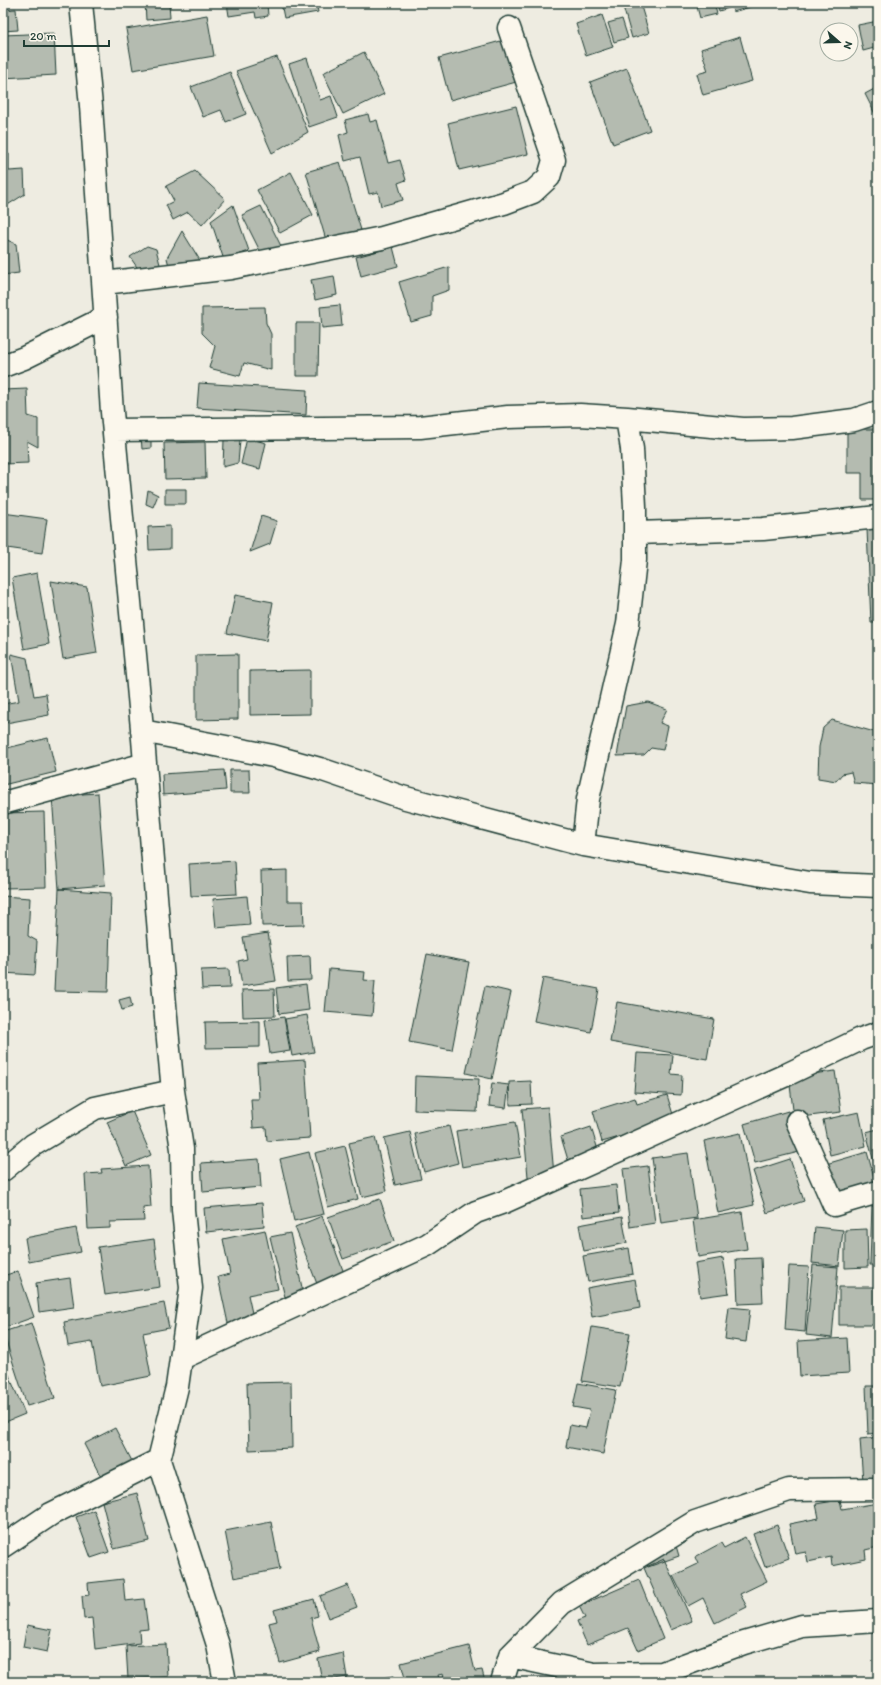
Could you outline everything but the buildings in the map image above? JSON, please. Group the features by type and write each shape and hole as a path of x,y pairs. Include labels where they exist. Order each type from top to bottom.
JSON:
{"street":[{"path":"81,3 91,106 114,430 173,1091 182,1149 182,1210 191,1288 177,1387 159,1460 218,1645 225,1682"},
{"path":"104,284 232,268 382,238 504,204 533,192 549,178 554,160 509,28"},
{"path":"3,366 24,358 106,317"},
{"path":"114,430 420,427 508,417 580,415 743,429 792,428 854,420 878,412"},
{"path":"583,845 588,799 628,624 635,560 636,533 632,449 627,418"},
{"path":"636,533 764,528 878,517"},
{"path":"142,731 273,756 320,769 410,799 583,845 810,883 878,886"},
{"path":"3,803 145,764"},
{"path":"182,1358 427,1245 476,1212 504,1202 786,1075 861,1038 878,1033"},
{"path":"3,1170 33,1145 96,1108 173,1091"},
{"path":"797,1121 834,1205 878,1192"},
{"path":"3,1546 51,1514 159,1460"},
{"path":"502,1682 510,1656 562,1603 694,1522 789,1490 878,1490"},
{"path":"510,1656 594,1674 662,1673 744,1643 802,1626 878,1621"}]}
